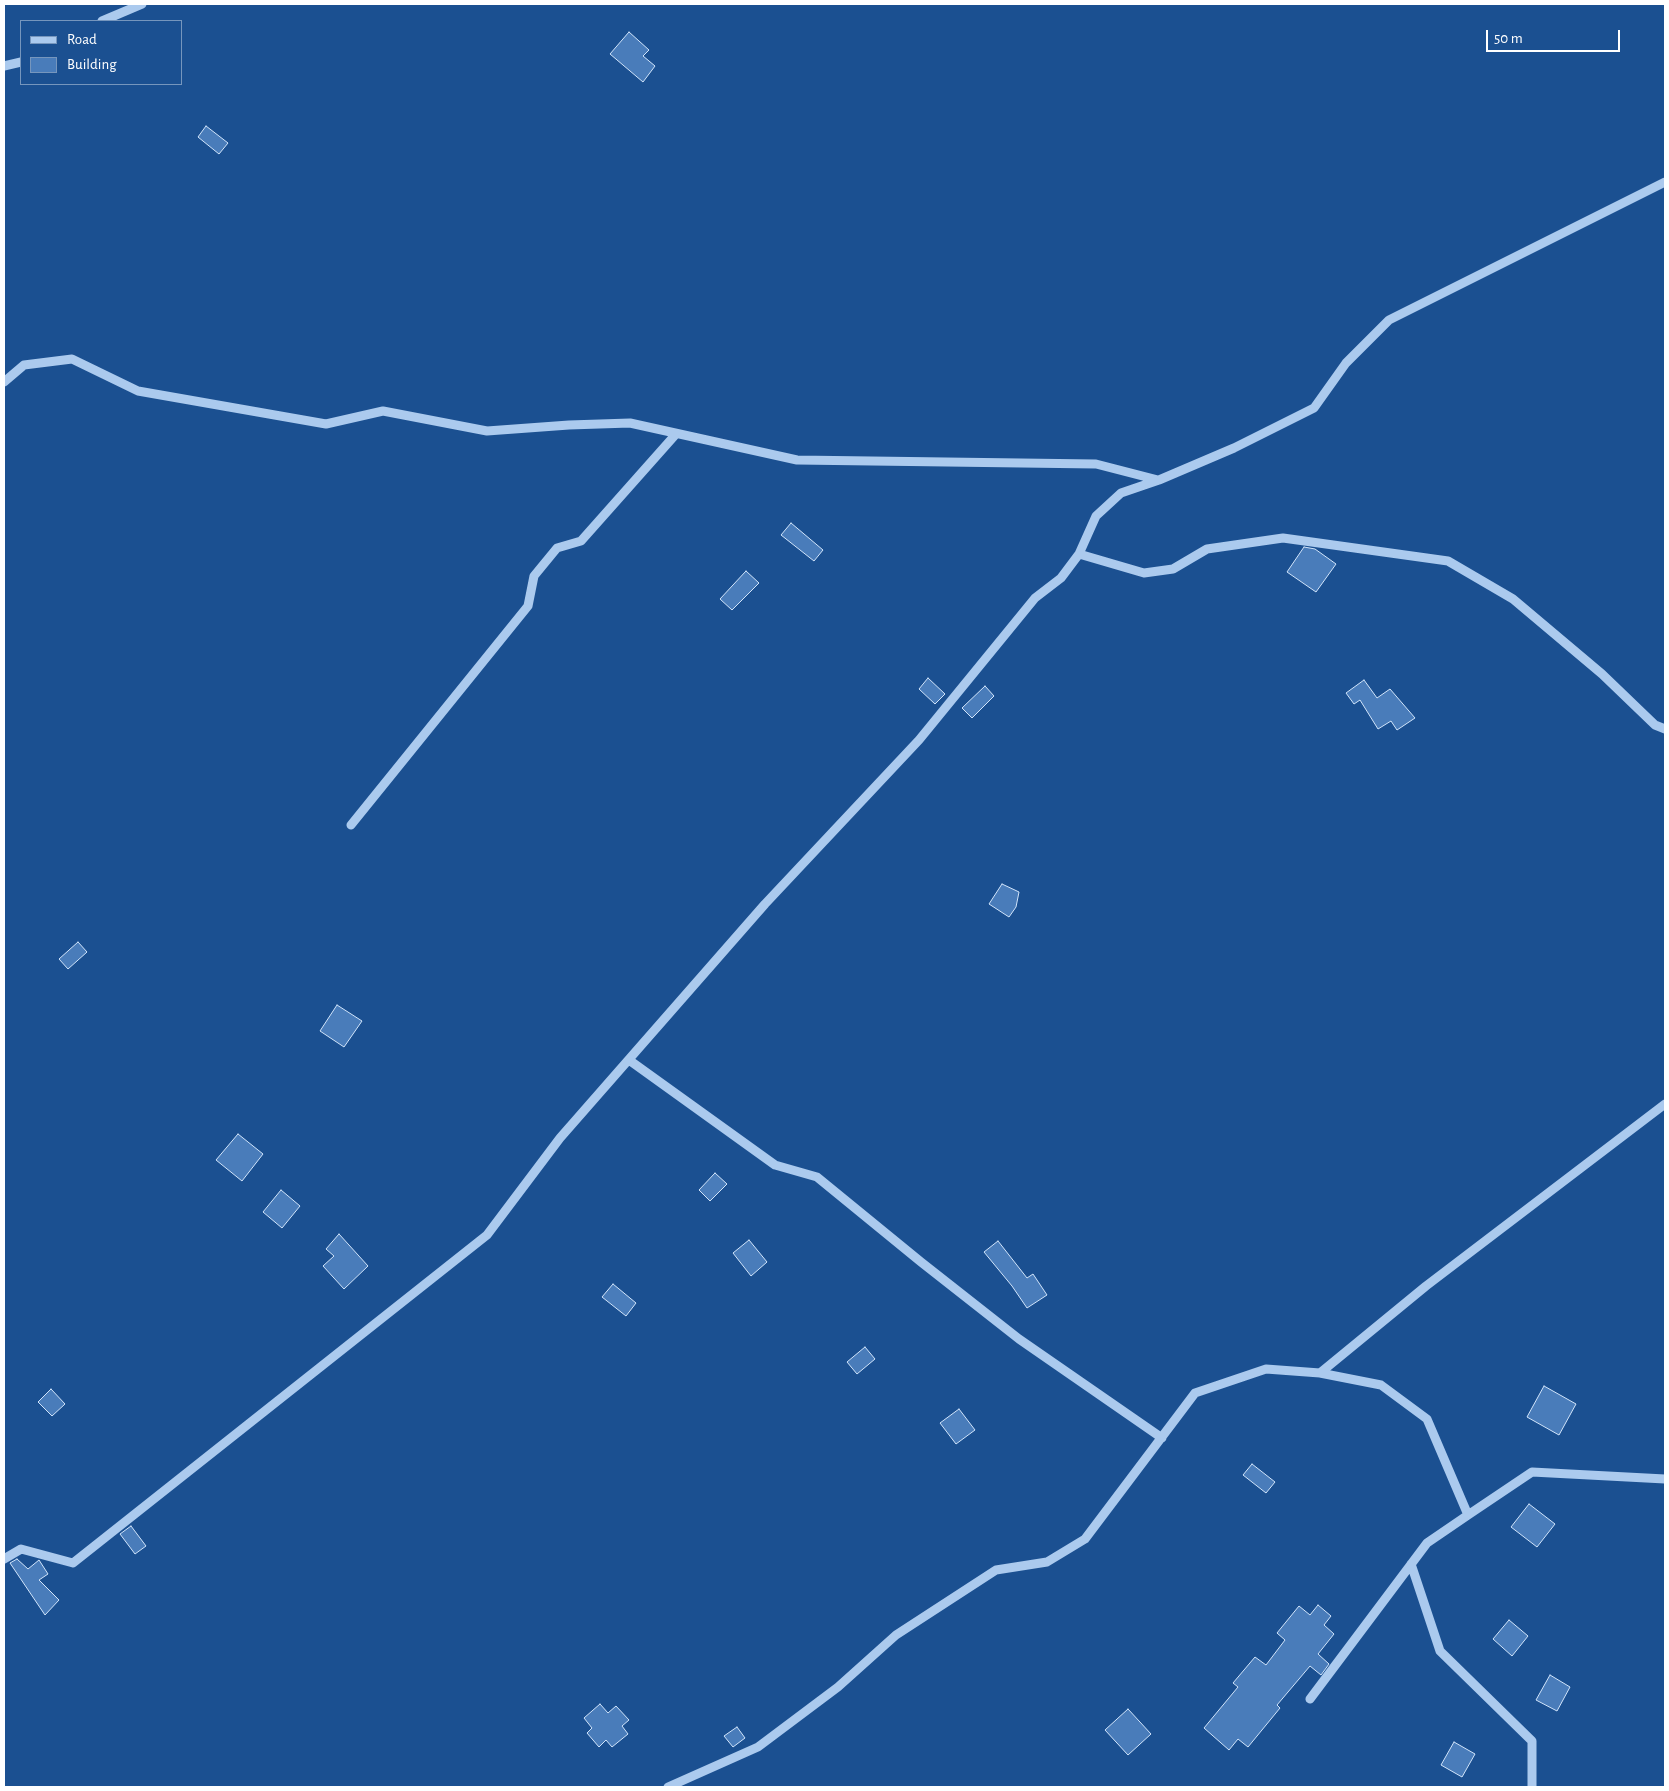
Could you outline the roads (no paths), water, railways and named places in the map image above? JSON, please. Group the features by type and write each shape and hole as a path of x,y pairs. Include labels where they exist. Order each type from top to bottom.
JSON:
{"street":[{"path":"104,20 142,4"},
{"path":"4,66 20,62"},
{"path":"4,1558 20,1549 73,1563 486,1235 560,1138 765,904 919,740 1018,617 1035,598 1061,578 1079,554 1096,516 1122,493 1159,480 1234,448 1314,408 1346,363 1389,320 1665,182"},
{"path":"4,382 24,365 72,360 138,390 326,424 383,411 487,430 630,423 797,460 1096,464 1159,480"},
{"path":"351,825 528,606 534,576 557,548 581,541 676,434"},
{"path":"1079,554 1144,572 1173,569 1207,549 1283,538 1448,561 1513,599 1602,674 1655,725 1665,729"},
{"path":"629,1060 775,1165 817,1177 921,1262 1020,1339 1162,1438"},
{"path":"1320,1373 1426,1286 1665,1104"},
{"path":"668,1787 758,1747 838,1687 896,1635 996,1570 1047,1562 1085,1539 1195,1393 1266,1369 1320,1373 1381,1385 1427,1418 1468,1515"},
{"path":"1310,1699 1427,1542 1532,1472 1665,1479"},
{"path":"1410,1564 1440,1651 1532,1742 1532,1787"}]}
